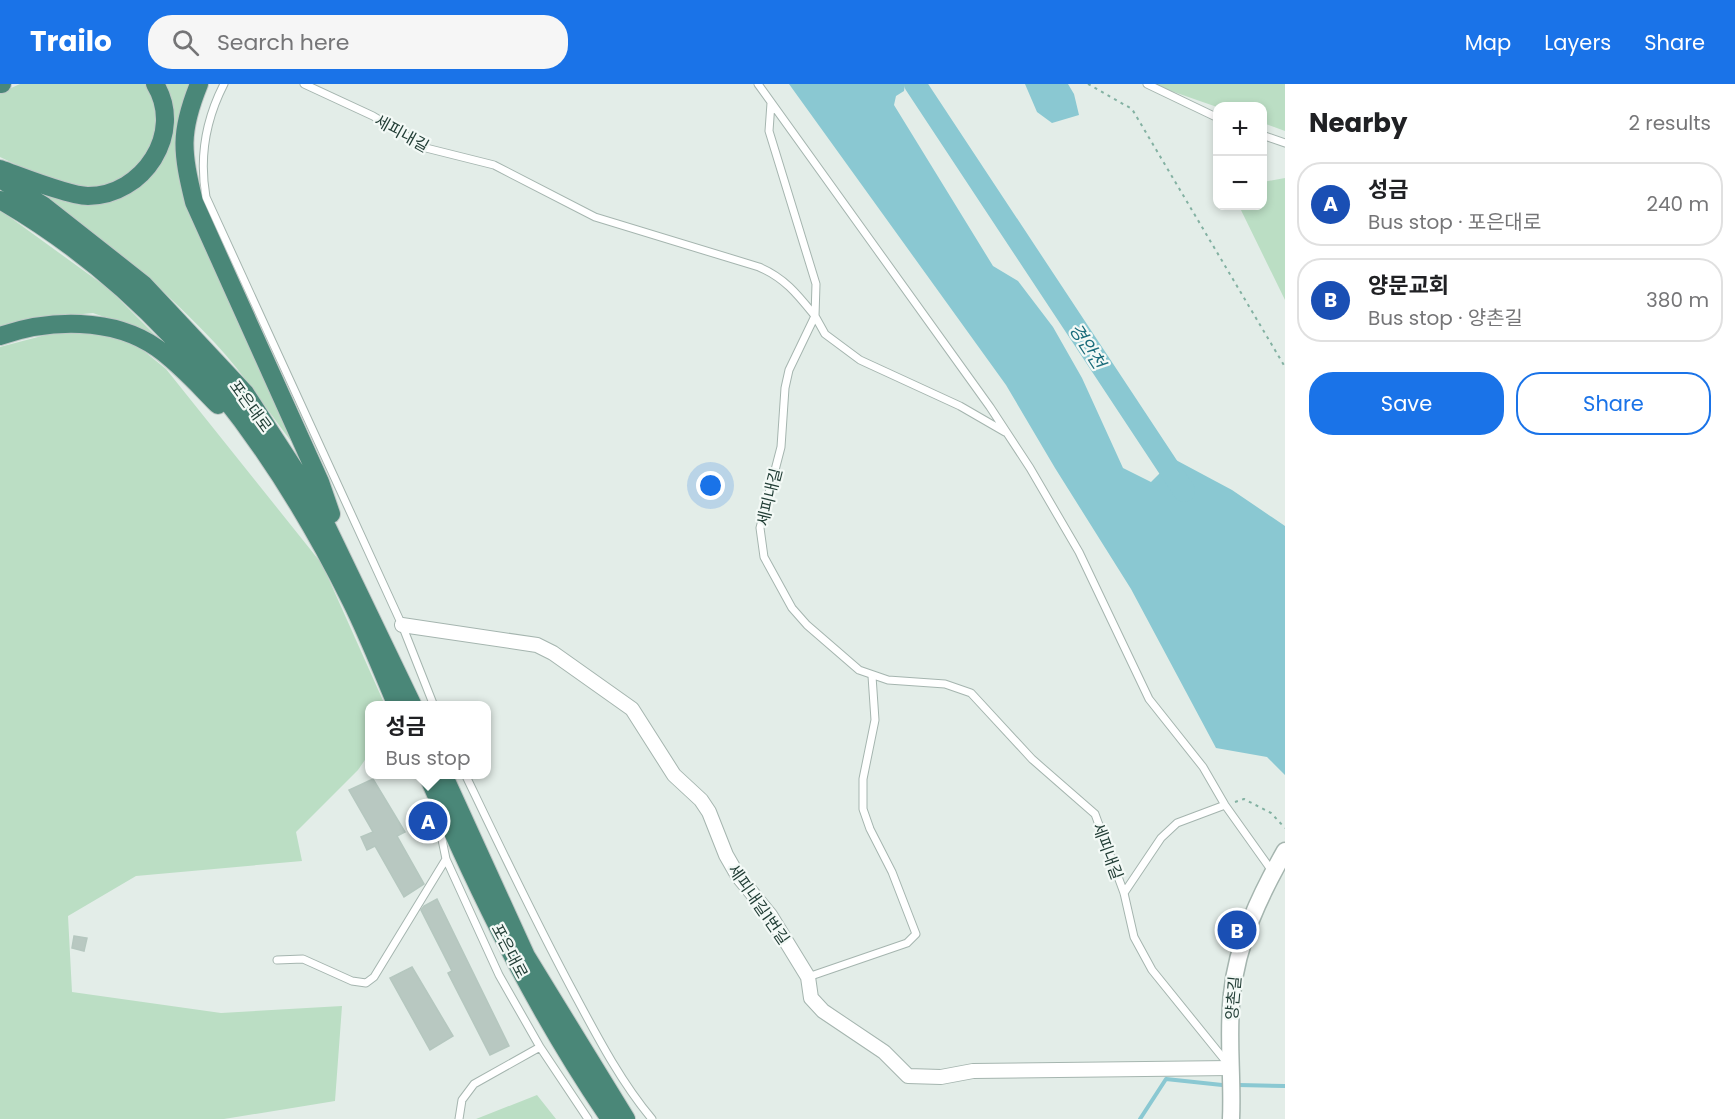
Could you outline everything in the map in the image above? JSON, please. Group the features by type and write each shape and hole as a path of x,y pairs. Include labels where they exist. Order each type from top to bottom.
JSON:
{"highway":[{"path":"0,169 88,196 119,189 143,174 160,150 165,122 155,84"},
{"path":"199,84 183,136 186,167 194,202 320,482 359,592"},
{"name":"포은대로","path":"0,179 45,206 143,284 244,393 313,498 411,701"},
{"name":"포은대로","path":"0,200 36,220 90,259 135,298 190,356 255,441 311,525 352,602 395,701"},
{"path":"0,336 56,324 94,326 121,331 156,347 255,441"},
{"name":"포은대로","path":"434,779 505,944 538,1005 610,1119"},
{"name":"포은대로","path":"435,779 526,956 626,1119"}],"street":[{"name":"세피내길1번길","path":"402,625 537,645 553,653 632,709 674,775 701,800 709,812 726,855 738,876 770,915 808,977 811,998 823,1011 884,1052 908,1076 941,1077 973,1071 1231,1068"},
{"name":"양촌길","path":"1231,1119 1231,1019 1234,975 1252,920 1285,851"}],"lane":[{"path":"224,84 207,122 202,173 206,197 402,625 433,701"},
{"name":"세피내길","path":"304,84 373,116 426,148 494,165 606,221 768,270 791,286 815,316 789,370 781,447 760,528 760,544 764,557 792,608 839,654 859,670 872,676 945,684 971,693 1032,759 1095,814 1124,893 1134,937 1152,970 1231,1068"},
{"path":"758,84 1007,433 1079,552 1149,699 1203,767 1225,806 1273,872"},
{"path":"1147,84 1213,116"},
{"path":"771,103 769,131 816,284 815,316 835,344 860,360 960,406 1007,433"},
{"path":"1267,136 1285,143"},
{"path":"808,977 907,943 916,934 892,872 870,830 863,810 863,778 875,720 872,676"},
{"path":"434,779 446,859 499,975 540,1047 588,1119"},
{"path":"467,779 539,928 583,1009 639,1103 652,1119"},
{"path":"1124,893 1161,838 1177,823 1225,806"},
{"path":"277,960 303,959 352,981 366,983 374,977 446,859"},
{"path":"459,1119 462,1100 474,1084 540,1047"}],"path":[{"path":"1088,84 1132,110 1285,367"},
{"path":"1225,806 1244,799 1271,813 1285,828"}],"green space":[{"path":"20,84 149,84 157,123 154,143 140,164 130,173 97,190 75,188 42,177 0,157 0,93"},
{"path":"162,84 191,84 177,154 294,445 236,367 195,323 132,264 40,196 38,191 87,199 149,175 166,154 170,132"},
{"path":"1151,84 1285,84 1285,131 1267,124 1267,102 1213,102 1213,106"},
{"path":"1285,178 1285,300 1241,210 1267,210 1267,181"},
{"path":"0,210 109,289 155,335 93,313 34,319 0,328"},
{"path":"53,333 94,333 134,343 166,369 322,564 383,701 365,701 365,760 358,770 296,832 302,861 136,876 68,916 72,992 221,1013 342,1006 335,1101 224,1119 0,1119 0,347"},
{"path":"537,1095 556,1119 476,1119"}],"water":[{"path":"789,84 905,84 904,91 896,96 894,105 993,266 1018,281 1053,327 1082,378 1123,468 1151,482 1174,459 1232,490 1285,526 1285,775 1267,757 1216,748 1131,589 1006,385"},
{"path":"1025,84 1068,84 1074,94 1079,115 1052,123 1037,112"}],"building":[{"path":"373,779 405,832 397,836 424,884 404,897 375,846 367,850 361,837 373,832 349,790"},
{"path":"437,899 509,1046 490,1055 448,973 452,971 421,910"},
{"path":"74,936 87,938 84,951 72,948"},
{"path":"412,967 453,1036 430,1050 390,978"}],"waterway":[{"name":"경안천","path":"915,84 1184,491"},
{"path":"1140,1119 1166,1079 1222,1085"},
{"path":"1239,1085 1285,1086"}],"place":[{"name":"성금","path":"428,821"},
{"name":"양문교회","path":"1237,930"}]}
